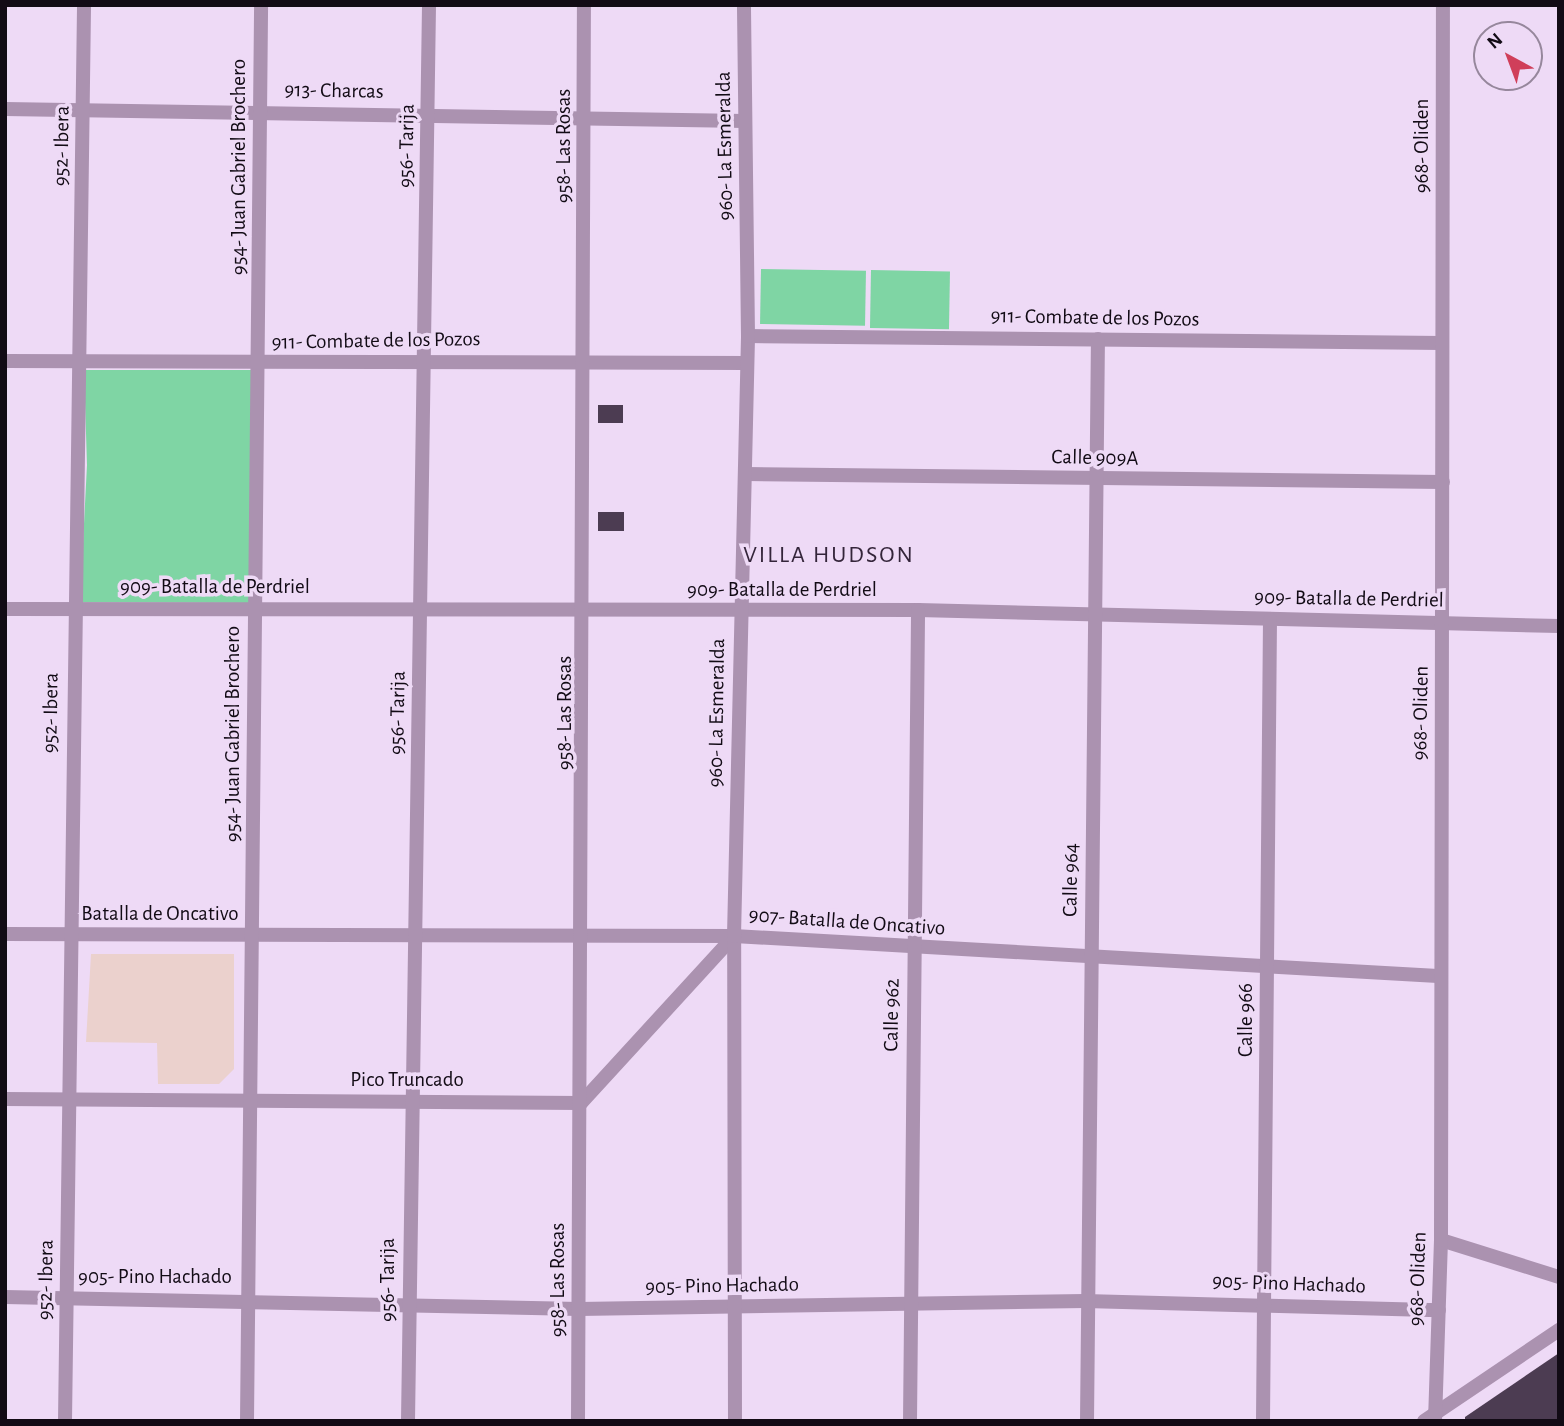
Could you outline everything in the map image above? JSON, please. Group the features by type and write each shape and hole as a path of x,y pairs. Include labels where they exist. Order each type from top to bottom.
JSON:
{"street":[{"name":"952- Ibera","path":"65,1421 70,1099 68,935 84,110 83,5"},
{"name":"954- Juan Gabriel Brochero","path":"247,1421 261,5"},
{"name":"956- Tarija","path":"408,1421 429,5"},
{"name":"958- Las Rosas","path":"578,1421 585,936 587,363 584,5"},
{"name":"960- La Esmeralda","path":"735,1421 737,1307 734,936 740,613 747,474 748,336 744,5"},
{"name":"968- Oliden","path":"1431,1418 1441,1240 1438,976 1443,621 1443,5"},
{"name":"913- Charcas","path":"5,109 429,113 584,121 745,121"},
{"name":"911- Combate de los Pozos","path":"748,336 1442,343"},
{"name":"Calle 964","path":"1087,1421 1085,1301 1092,959 1098,339"},
{"name":"911- Combate de los Pozos","path":"5,360 77,364 425,359 747,363"},
{"name":"Calle 909A","path":"747,474 1443,482"},
{"name":"909- Batalla de Perdriel","path":"5,609 586,609 740,613 918,610 1270,620 1443,621 1559,626"},
{"name":"Calle 962","path":"910,1421 909,1303 918,610"},
{"name":"Calle 966","path":"1263,1421 1270,620"},
{"path":"5,934 68,935"},
{"name":"Batalla de Oncativo","path":"68,935 253,935"},
{"name":"907- Batalla de Oncativo","path":"253,935 734,936 1092,959 1438,976"},
{"path":"581,1103 734,936"},
{"name":"Pico Truncado","path":"5,1100 411,1100 581,1103"},
{"path":"1441,1240 1559,1278"},
{"name":"905- Pino Hachado","path":"5,1297 248,1297 579,1309 1085,1301 1265,1303 1439,1310"},
{"path":"1431,1418 1559,1330"}],"shaded area":[{"path":"91,954 234,954 234,1069 219,1084 158,1084 157,1043 86,1042"}],"green space":[{"path":"761,269 866,271 865,326 760,324"},
{"path":"871,270 950,271 949,329 870,328"},
{"path":"84,370 253,370 249,603 80,602 87,465"}],"building":[{"path":"598,405 623,405 623,423 598,423"},
{"path":"598,512 624,512 624,531 598,531"},
{"path":"1559,1353 1559,1421 1465,1421 1465,1417"}],"district":[{"name":"VILLA HUDSON","path":"829,556"}]}
